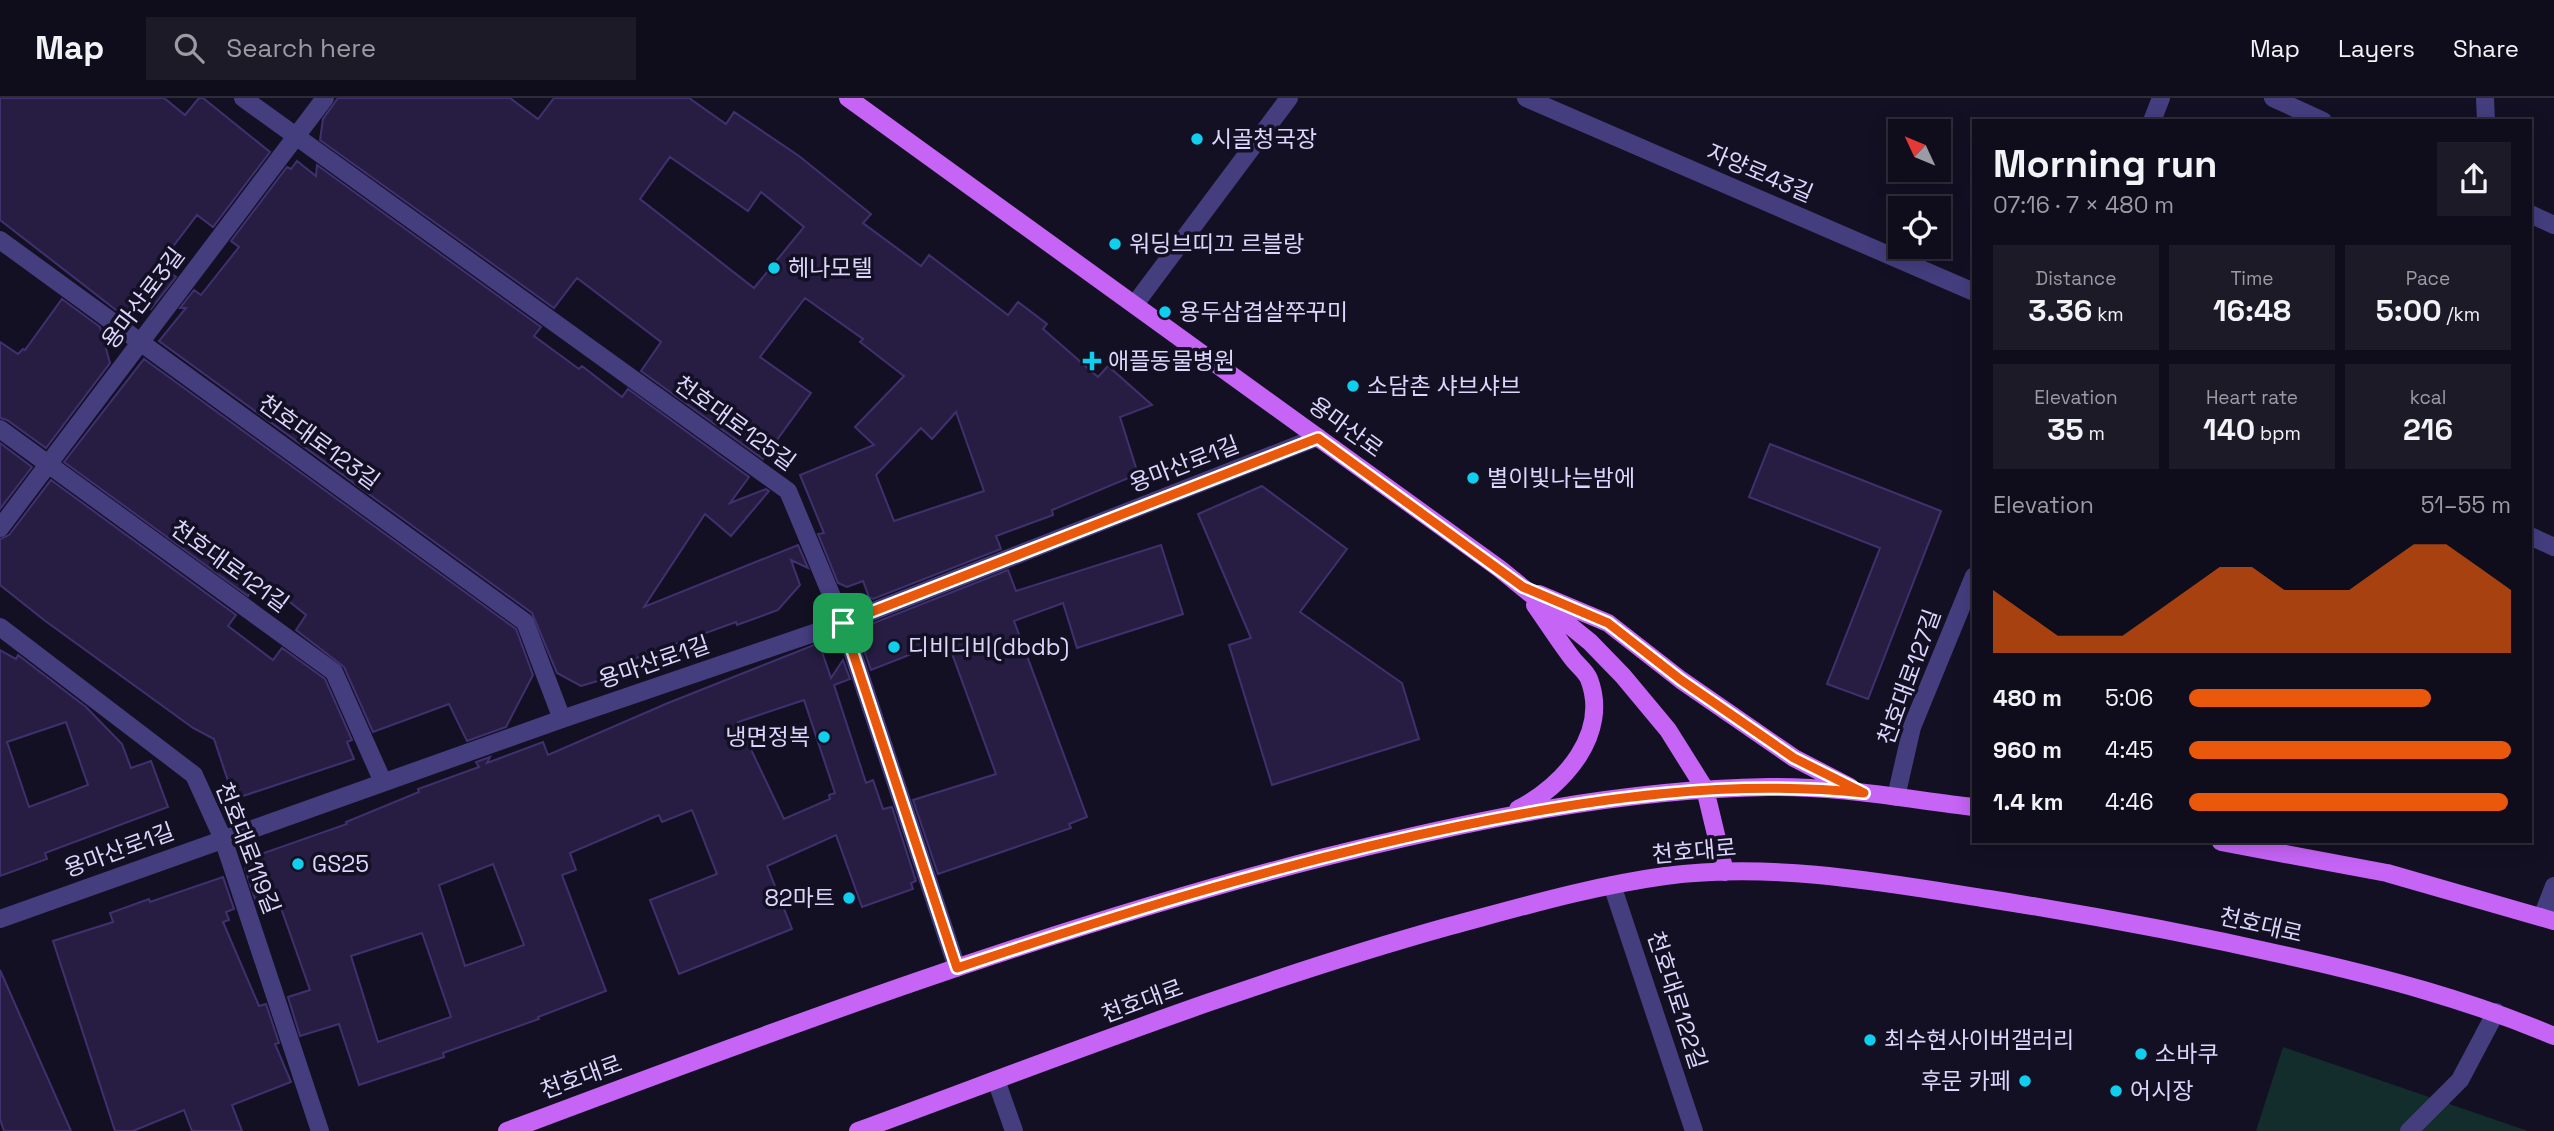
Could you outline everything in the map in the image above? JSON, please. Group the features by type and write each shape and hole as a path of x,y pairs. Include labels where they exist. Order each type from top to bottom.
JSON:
{"main road":[{"name":"용마산로","path":"848,98 1523,587 1590,642 1623,676 1668,730 1705,789 1725,872"},
{"path":"1523,587 1608,623 1681,680 1794,758 1864,793"},
{"path":"1503,817 1532,802 1564,774 1587,740 1595,717 1595,698 1588,676 1574,661 1523,587"},
{"name":"천호대로","path":"507,1131 957,968 1231,882 1404,837 1596,802 1705,789 1802,788 1972,807"},
{"path":"2226,843 2388,873 2548,919"},
{"name":"천호대로","path":"858,1131 1271,980 1401,940 1555,897 1668,876 1725,872 1749,871 1851,878 2072,912 2211,938 2332,966 2496,1012 2554,1036"}],"street":[{"name":"천호대로125길","path":"243,98 788,491 843,623 957,968"},
{"name":"용마산로3길","path":"0,528 325,98"},
{"path":"1135,304 1289,98"},
{"name":"자양로43길","path":"1526,98 1972,291"},
{"path":"2153,119 2161,98"},
{"path":"2273,98 2319,119"},
{"path":"2485,98 2486,119"},
{"path":"2532,215 2554,225"},
{"name":"천호대로123길","path":"0,240 525,622 562,719"},
{"name":"천호대로121길","path":"0,429 334,672 383,782"},
{"name":"용마산로1길","path":"0,919 562,719 843,623 1318,438"},
{"path":"2532,537 2554,547"},
{"name":"천호대로127길","path":"1896,797 1912,727 1972,581"},
{"name":"천호대로119길","path":"0,626 194,775 223,839 320,1131"},
{"name":"천호대로122길","path":"1612,886 1694,1131"},
{"path":"2548,919 2554,886"},
{"path":"2409,1131 2460,1080 2496,1012"},
{"path":"996,1080 1014,1131"}],"green space":[{"path":"2283,1047 2528,1131 2256,1131"}],"building":[{"path":"0,98 164,98 185,115 199,98 203,98 270,152 213,227 197,215 159,265 176,277 151,309 116,310 0,220"},
{"path":"338,98 510,98 538,119 554,98 689,98 726,124 734,112 799,156 871,214 863,223 921,266 929,255 1008,315 1018,302 1047,324 1043,329 1098,377 1108,366 1152,405 1120,417 1138,474 1052,510 1053,515 996,536 1001,549 873,599 869,597 863,581 847,587 838,583 818,534 824,533 800,475 874,445 855,427 904,376 860,342 863,339 805,298 760,357 811,393 763,459 641,371 661,342 577,278 554,308 320,140 323,119","holes":["670,157 748,211 761,192 804,227 754,288 640,199","956,412 984,491 894,521 876,475 921,428 932,439"]},
{"path":"297,161 316,176 317,165 541,327 534,336 579,369 582,366 622,397 628,389 749,477 730,503 766,489 769,491 731,536 705,514 644,607 798,545 808,568 791,560 800,585 778,610 737,625 736,622 625,662 628,672 581,686 557,673 532,613 159,341 186,308 180,308 194,290 201,295 239,247 231,241 287,167 291,169"},
{"path":"62,299 100,327 110,363 46,448 7,420 0,418 0,342 18,354 25,350"},
{"path":"144,359 516,629 533,675 506,727 467,741 449,704 373,732 344,667 296,630 306,615 260,578 248,596 64,462"},
{"path":"0,443 32,467 0,509"},
{"path":"1770,444 1941,511 1868,699 1827,684 1880,548 1749,497"},
{"path":"51,480 236,615 228,626 273,660 282,648 325,679 352,740 347,742 354,759 234,799 214,739 193,728 0,585 0,539 9,535"},
{"path":"1262,486 1347,549 1300,612 1402,683 1419,739 1272,785 1229,645 1251,638 1198,514"},
{"path":"1161,545 1183,614 1077,648 1063,603 1014,621 1087,817 1069,824 1071,828 938,874 913,800 996,774 947,640 871,670 859,636 866,626 1008,570 1016,591"},
{"path":"819,643 831,678 843,660 850,679 834,685 866,783 873,780 883,809 892,807 916,881 911,883 913,889 862,907 836,835 767,866 792,929 679,974 650,900 717,874 692,810 662,822 659,815 570,853 576,870 562,875 606,991 538,1017 539,1019 443,1053 444,1057 359,1085 339,1024 300,1036 288,997 310,990 276,894 256,902 245,869 250,867 247,859 347,824 346,822 419,792 418,789 479,767 476,762 490,757 487,763 543,742 548,755 668,703","holes":["804,700 835,793 829,795 830,799 784,819 738,722","493,864 524,945 465,966 439,885","422,933 451,1017 378,1042 351,956"]},
{"path":"0,650 16,659 18,655 86,707 122,744 131,768 151,761 168,807 45,853 47,859 0,876","holes":["66,722 88,785 29,807 7,742"]},
{"path":"223,877 234,909 226,912 229,920 223,922 259,1006 266,1004 279,1043 275,1044 291,1082 232,1105 242,1131 192,1131 184,1110 133,1131 115,1131 53,941 113,922 110,913"},
{"path":"0,970 71,1131 4,1131 0,1119"}],"place":[{"name":"시골청국장","path":"1197,139"},
{"name":"워딩브띠끄 르블랑","path":"1115,244"},
{"name":"헤나모텔","path":"774,268"},
{"name":"용두삼겹살쭈꾸미","path":"1165,312"},
{"name":"애플동물병원","path":"1092,361"},
{"name":"소담촌 샤브샤브","path":"1353,386"},
{"name":"별이빛나는밤에","path":"1473,478"},
{"name":"디비디비(dbdb)","path":"894,647"},
{"name":"냉면정복","path":"824,737"},
{"name":"GS25","path":"298,864"},
{"name":"82마트","path":"849,898"},
{"name":"최수현사이버갤러리","path":"1870,1040"},
{"name":"소바쿠","path":"2141,1054"},
{"name":"후문 카페","path":"2025,1081"},
{"name":"어시장","path":"2116,1091"}],"route":[{"path":"1318,438 1523,587 1608,623 1681,680 1794,758 1864,793 1813,788 1705,789 1534,811 1404,837 1231,882 957,968 843,623 1318,438"}]}
